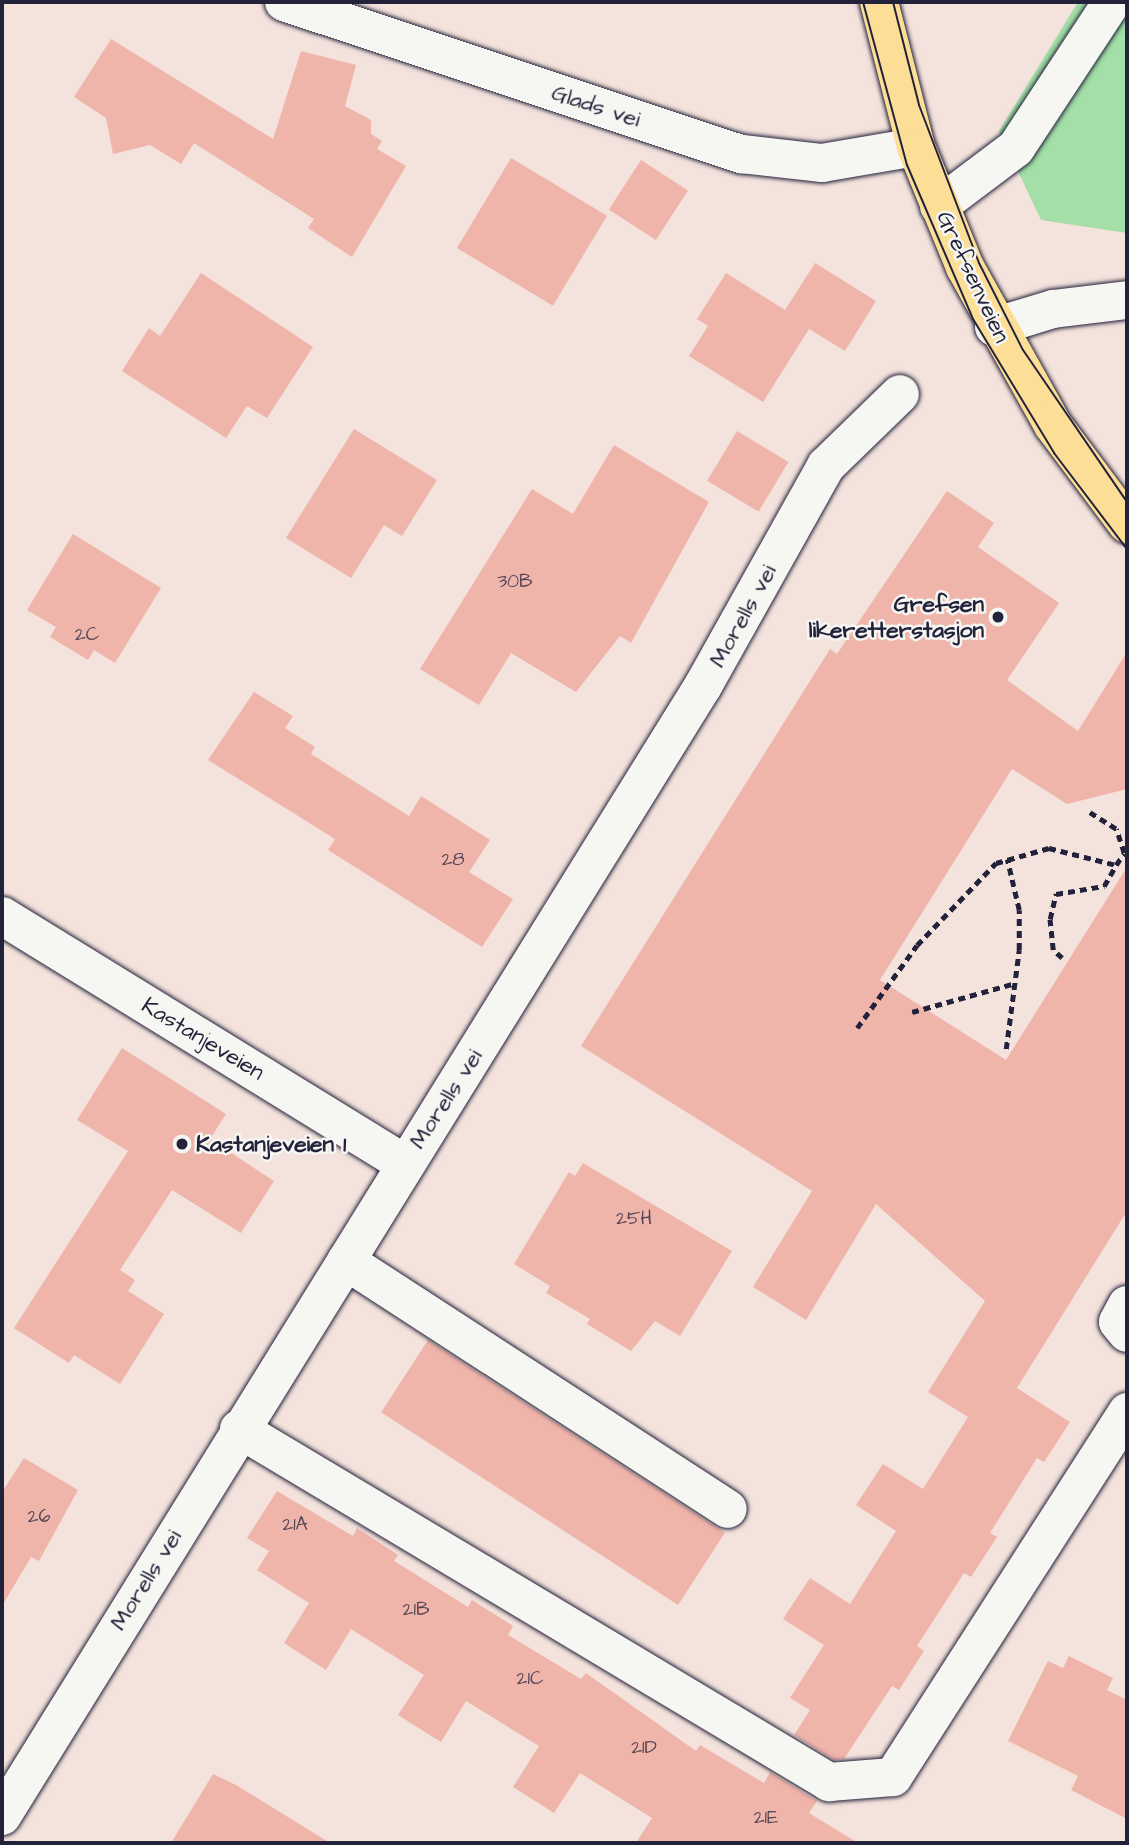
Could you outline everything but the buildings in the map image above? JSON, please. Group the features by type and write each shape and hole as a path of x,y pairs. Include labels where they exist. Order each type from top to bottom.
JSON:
{"main road":[{"name":"Grefsenveien","path":"879,2 916,147 939,206 994,327 1053,425 1127,524"}],"street":[{"name":"Glads vei","path":"284,2 742,153 822,163 916,147"},
{"path":"939,206 1016,148 1112,2"},
{"path":"994,327 1053,309 1127,300"},
{"name":"Morells vei","path":"2,1815 404,1163 703,686 826,466 900,394"},
{"name":"Kastanjeveien","path":"2,916 404,1163"},
{"path":"346,1261 728,1509"},
{"path":"1127,1305 1118,1322 1127,1333"},
{"path":"239,1429 829,1782 893,1777 1127,1412"}],"path":[{"path":"1062,958 1053,950 1050,919 1056,894 1104,887 1124,853 1116,830 1090,813"},
{"path":"857,1028 917,945 1007,859 1049,848 1116,865"},
{"path":"1006,1049 1016,983 1019,910 1007,859"},
{"path":"912,1012 1016,983"}],"green space":[{"path":"1078,2 1127,2 1127,233 1041,220 999,131"}],"tram line":[{"path":"863,2 907,165 973,319 1054,453 1127,549"},
{"path":"893,2 919,105 979,263 1023,350 1127,502"}],"place":[{"name":"Grefsen likeretterstasjon","path":"998,617"},
{"name":"Kastanjeveien 1","path":"182,1144"}]}
